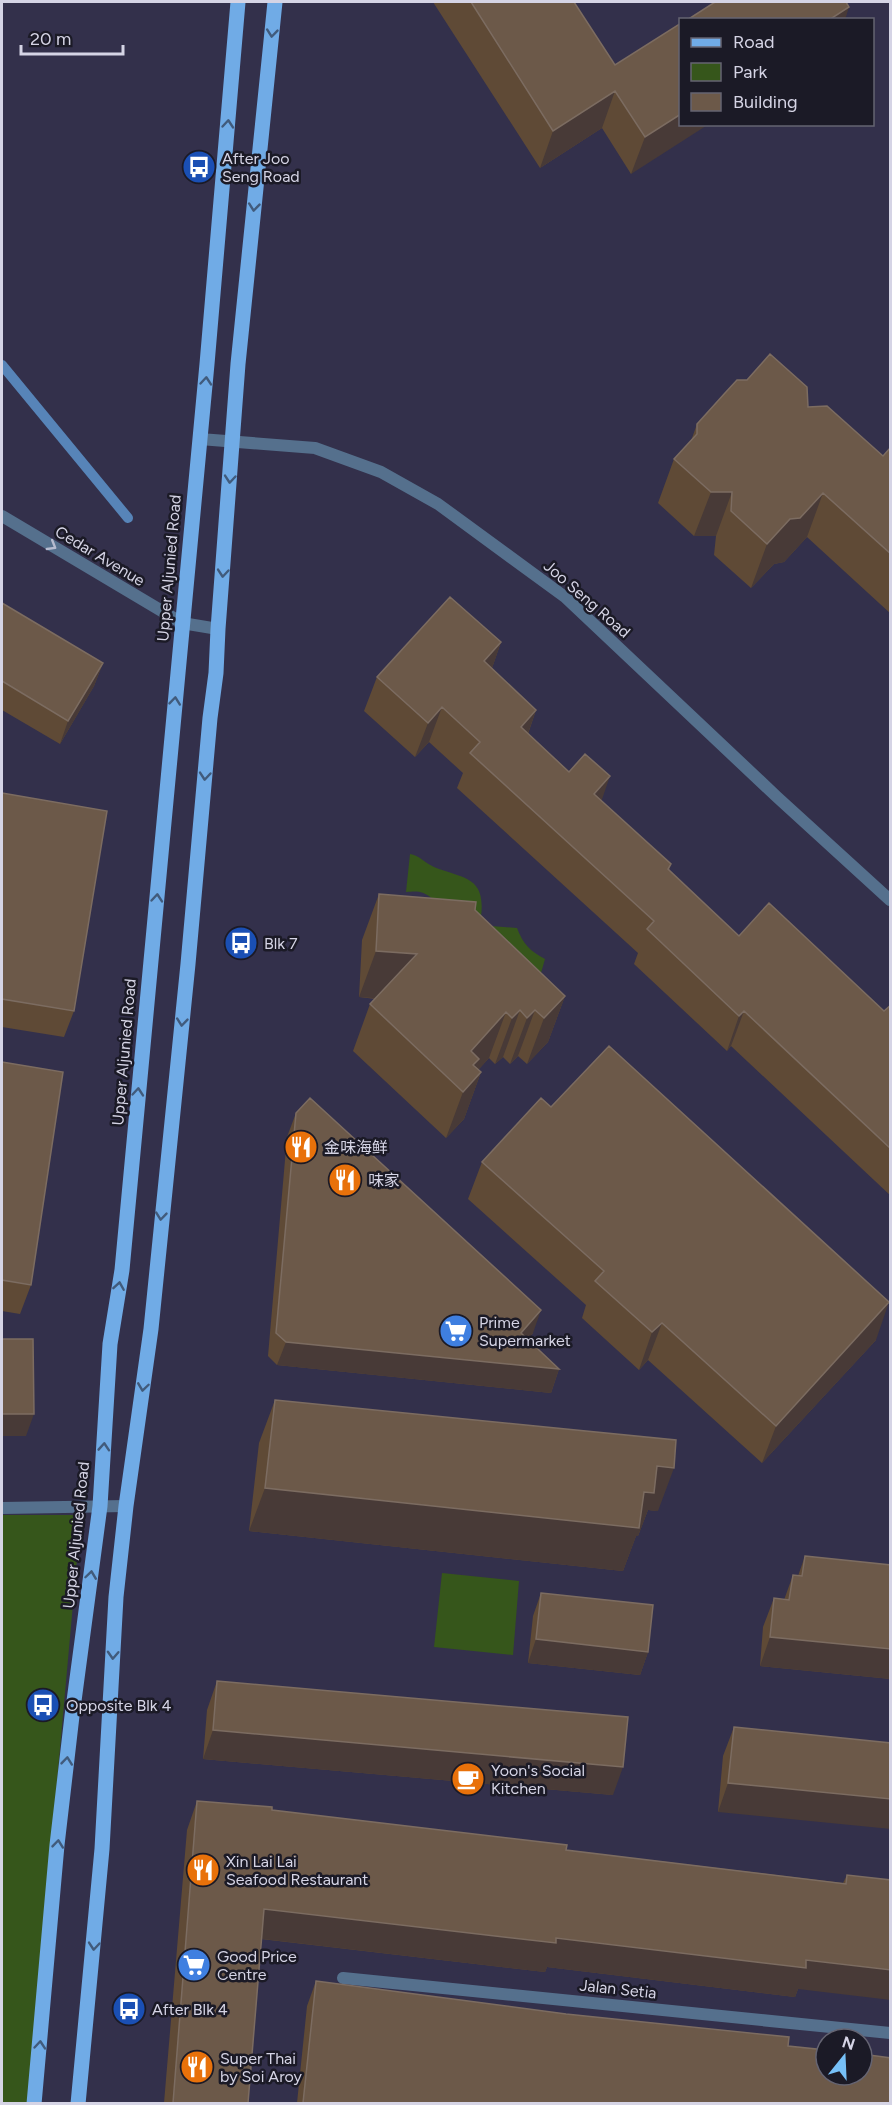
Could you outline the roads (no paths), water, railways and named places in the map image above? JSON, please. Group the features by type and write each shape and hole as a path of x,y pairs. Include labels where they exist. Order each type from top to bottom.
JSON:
{"main road":[{"name":"Upper Aljunied Road","path":"34,2103 57,1845 100,1506 110,1344 122,1270 200,439 238,2"},
{"path":"78,2103 102,1849 116,1597 126,1506 151,1329 188,964 216,673 238,364 275,2"}],"street":[{"name":"Joo Seng Road","path":"200,439 315,448 381,472 438,504 565,597 891,900"},
{"name":"Cedar Avenue","path":"2,516 182,623 218,629"},
{"path":"2,1508 126,1506"},
{"name":"Jalan Setia","path":"343,1978 891,2033"}],"waterway":[{"path":"2,365 128,518"}],"place":[{"name":"After Joo Seng Road","path":"199,167"},
{"name":"Blk 7","path":"241,943"},
{"name":"金味海鲜","path":"301,1147"},
{"name":"味家","path":"345,1180"},
{"name":"Prime Supermarket","path":"456,1331"},
{"name":"Opposite Blk 4","path":"43,1705"},
{"name":"Yoon's Social Kitchen","path":"468,1779"},
{"name":"Xin Lai Lai Seafood Restaurant","path":"203,1870"},
{"name":"Good Price Centre","path":"194,1965"},
{"name":"After Blk 4","path":"129,2009"},
{"name":"Super Thai by Soi Aroy","path":"197,2067"}]}
